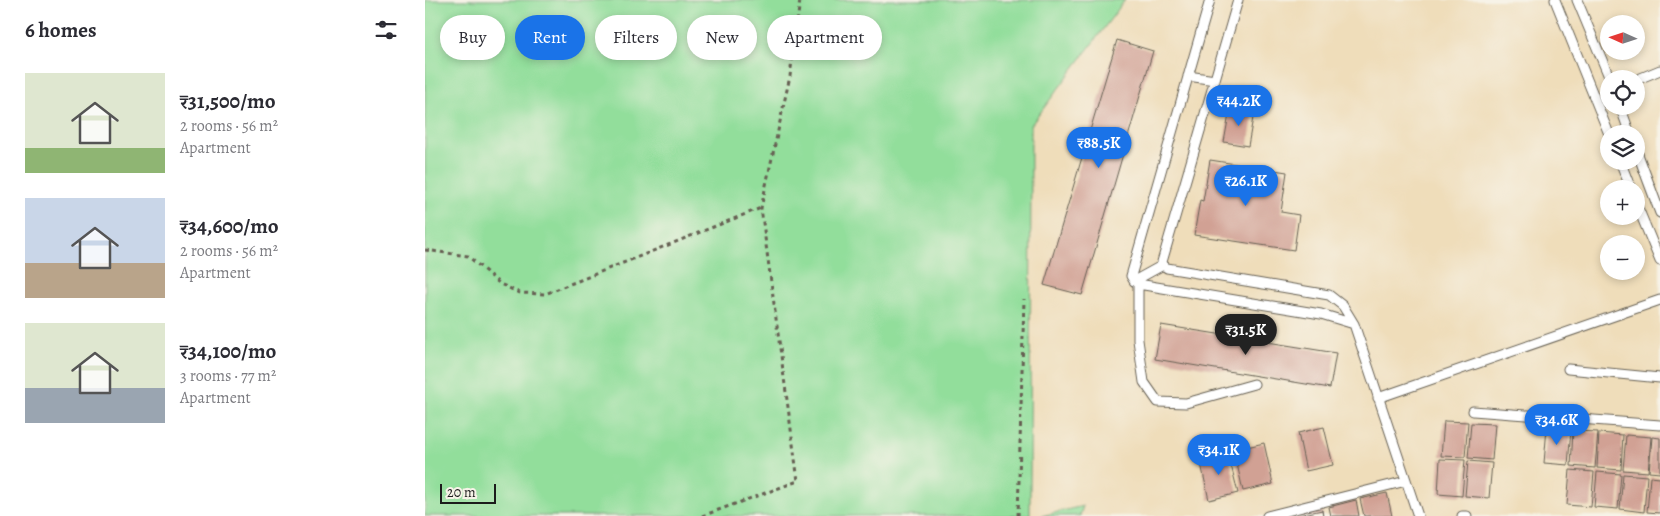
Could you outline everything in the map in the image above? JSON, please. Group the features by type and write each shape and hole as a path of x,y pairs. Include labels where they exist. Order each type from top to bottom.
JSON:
{"lane":[{"path":"1210,0 1131,276 1136,282 1138,340 1144,382 1158,402 1186,403 1254,384"},
{"path":"1163,265 1162,262 1238,0"},
{"path":"1555,0 1605,125"},
{"path":"1577,0 1606,70"},
{"path":"1645,76 1660,70"},
{"path":"1188,76 1215,80"},
{"path":"1644,170 1659,209"},
{"path":"1645,225 1660,261"},
{"path":"1136,282 1163,265"},
{"path":"1163,265 1167,268 1329,295 1343,306 1354,324 1418,516"},
{"path":"1136,282 1321,314 1354,324"},
{"path":"1378,398 1660,300"},
{"path":"1568,369 1660,378"},
{"path":"1473,411 1660,425"},
{"path":"1267,516 1406,481"},
{"path":"1462,516 1467,516"}],"path":[{"path":"701,516 798,481 761,208 790,76 800,0"},
{"path":"425,250 468,256 500,284 520,294 545,294 761,208"},
{"path":"1018,516 1024,299"}],"green space":[{"path":"425,0 1125,0 1031,125 1030,516 425,516"},
{"path":"1083,506 1080,516 1041,516"}],"building":[{"path":"1117,40 1153,51 1082,295 1044,285"},
{"path":"1230,109 1254,112 1248,146 1224,142"},
{"path":"1210,160 1287,172 1281,212 1299,215 1294,250 1194,235 1200,200 1203,201"},
{"path":"1161,325 1336,353 1330,388 1155,359"},
{"path":"1444,421 1468,422 1465,457 1441,456"},
{"path":"1471,423 1495,424 1492,460 1468,458"},
{"path":"1324,427 1333,465 1306,471 1298,433"},
{"path":"1547,428 1571,430 1568,465 1544,463"},
{"path":"1573,431 1598,432 1595,468 1571,466"},
{"path":"1599,433 1623,435 1621,470 1597,468"},
{"path":"1626,435 1651,437 1648,472 1623,470"},
{"path":"1652,437 1660,438 1660,473 1649,472"},
{"path":"1264,443 1273,484 1243,491 1234,450"},
{"path":"1228,453 1238,493 1209,500 1200,459"},
{"path":"1440,459 1465,460 1462,496 1438,494"},
{"path":"1468,461 1492,463 1489,498 1465,496"},
{"path":"1570,470 1594,472 1591,507 1567,505"},
{"path":"1597,472 1621,474 1618,509 1594,507"},
{"path":"1623,474 1647,476 1644,512 1620,509"},
{"path":"1650,477 1660,478 1660,513 1647,512"},
{"path":"1387,493 1392,516 1364,516 1360,499"},
{"path":"1356,500 1359,516 1331,516 1329,507"},
{"path":"1322,510 1323,516 1299,516 1299,515"}]}
